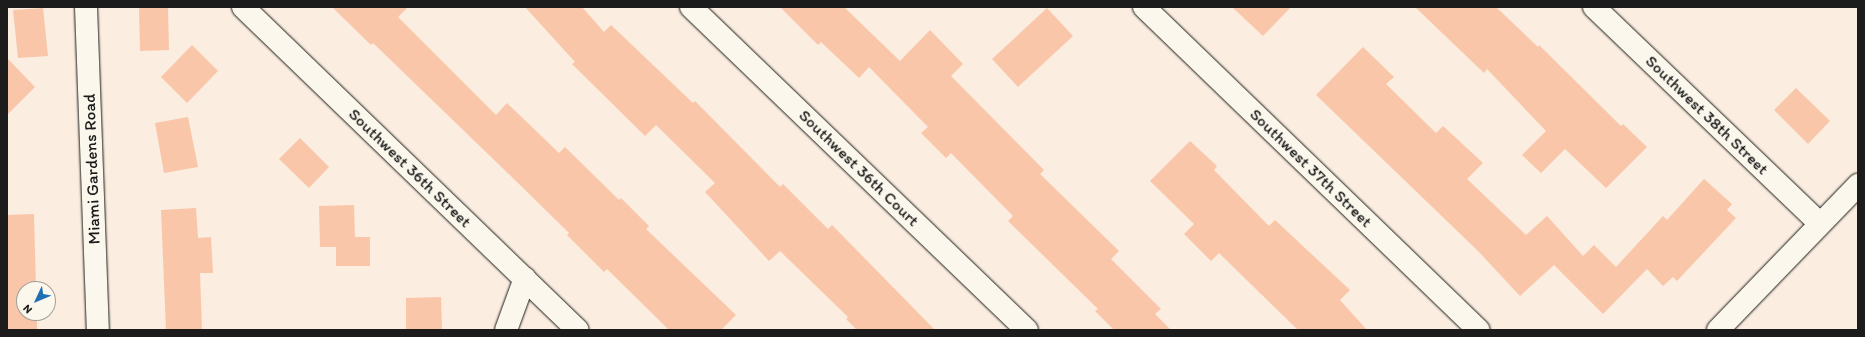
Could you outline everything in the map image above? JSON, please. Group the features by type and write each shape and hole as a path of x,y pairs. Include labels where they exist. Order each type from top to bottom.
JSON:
{"street":[{"name":"Miami Gardens Road","path":"86,7 98,330"},
{"name":"Southwest 36th Street","path":"243,7 578,330"},
{"name":"Southwest 36th Court","path":"691,7 1027,330"},
{"name":"Southwest 37th Street","path":"1144,7 1478,330"},
{"name":"Southwest 38th Street","path":"1594,7 1820,224"},
{"path":"1718,330 1858,185"},
{"path":"506,330 525,278"}],"building":[{"path":"332,7 408,7 398,17 496,115 507,103 559,153 565,147 619,200 621,198 649,226 646,229 736,315 721,330 669,330 607,269 604,272 567,235 569,233 518,183 373,43 371,45"},
{"path":"525,7 582,7 604,32 611,25 693,103 695,101 780,187 783,184 828,229 832,225 935,330 857,330 846,319 848,317 780,251 769,261 705,192 715,183 656,125 645,136 572,64 575,62"},
{"path":"780,7 844,7 900,61 930,30 963,64 951,76 1044,170 1040,174 1119,251 1111,259 1161,309 1155,314 1171,330 1114,330 1095,311 1098,309 1008,221 1013,216 951,153 946,158 921,133 928,127 869,67 859,78 821,42 818,45"},
{"path":"1232,7 1291,7 1263,36"},
{"path":"1415,7 1496,7 1538,47 1539,45 1621,126 1623,124 1647,147 1606,188 1565,149 1541,173 1522,155 1546,131 1487,69 1484,73"},
{"path":"43,8 48,56 18,58 13,10"},
{"path":"139,8 168,8 169,50 140,51"},
{"path":"1047,8 1073,36 1018,87 992,59"},
{"path":"192,45 218,71 187,103 161,77"},
{"path":"1363,47 1394,77 1386,84 1436,133 1443,126 1483,163 1467,179 1526,235 1547,216 1583,256 1594,245 1616,267 1663,216 1667,220 1704,179 1732,204 1727,210 1736,218 1677,281 1673,277 1663,286 1647,269 1603,314 1554,265 1520,296 1478,251 1316,95"},
{"path":"7,58 35,87 7,115"},
{"path":"1796,88 1830,121 1808,144 1774,110"},
{"path":"188,117 198,167 164,173 155,123"},
{"path":"300,138 329,167 309,188 279,159"},
{"path":"1190,141 1217,166 1214,170 1269,226 1275,220 1350,290 1340,300 1367,330 1298,330 1219,253 1211,261 1184,234 1194,224 1150,181"},
{"path":"354,205 355,237 370,237 370,266 336,266 336,247 320,247 319,206"},
{"path":"196,208 198,238 211,237 213,273 200,273 202,330 166,330 161,210"},
{"path":"34,214 36,281 16,281 16,321 37,321 37,330 7,330 7,215"},
{"path":"441,297 442,330 406,330 406,298"}]}
